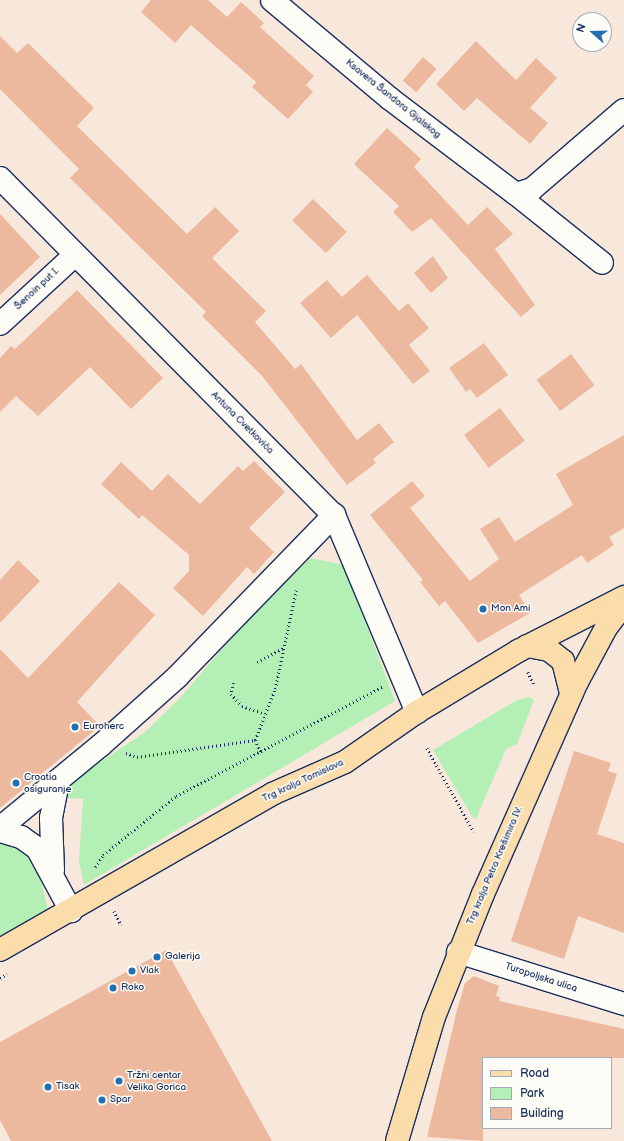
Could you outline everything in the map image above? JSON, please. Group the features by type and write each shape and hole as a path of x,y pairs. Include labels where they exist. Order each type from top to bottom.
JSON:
{"main road":[{"name":"Trg kralja Tomislava","path":"0,950 104,893 272,794 345,762 417,712 528,646 624,597"},
{"name":"Trg kralja Petra Krešimira IV.","path":"397,1141 434,1017 458,952 571,694 606,628 624,604"},
{"path":"528,646 549,650 563,661 571,694"}],"street":[{"name":"Ksavera Šandora Gjalskog","path":"272,0 389,98 516,194 602,262"},
{"path":"516,194 532,189 624,110"},
{"name":"Antuna Cvetkovića","path":"0,178 334,515 417,712"},
{"name":"Šenoin put I.","path":"0,324 75,255"},
{"path":"0,828 101,745 177,677 334,515"},
{"path":"54,874 51,818 58,781"},
{"path":"0,831 29,841 54,874 71,911"},
{"name":"Turopoljska ulica","path":"458,952 624,1004"}],"path":[{"path":"260,752 255,740 275,689 297,586"},
{"path":"257,662 283,648"},
{"path":"527,671 534,686"},
{"path":"121,925 104,893 94,869 103,855 176,796 402,678"},
{"path":"234,683 231,694 242,706 265,714"},
{"path":"101,745 137,757 255,740"},
{"path":"427,748 474,832"}],"green space":[{"path":"311,558 344,565 395,701 84,885 79,861 83,799 65,798 72,781 145,732 179,699 267,597"},
{"path":"530,697 534,700 517,744 506,749 476,819 473,818 433,750 517,700"},
{"path":"8,841 26,854 41,879 49,916 0,943 0,844"}],"building":[{"path":"151,0 208,0 227,17 241,2 264,23 260,27 314,76 306,85 313,92 288,119 252,87 256,82 191,25 175,43 141,12"},
{"path":"0,36 17,53 28,43 94,108 77,126 187,234 215,207 239,231 212,258 266,311 255,322 295,369 301,364 357,440 379,423 394,442 373,459 376,463 347,485 262,376 202,316 206,312 70,178 79,169 0,89"},
{"path":"476,41 516,80 536,58 557,78 530,108 548,123 530,144 477,98 464,111 436,84"},
{"path":"423,57 437,69 416,92 403,80"},
{"path":"387,128 421,159 414,167 468,225 487,207 513,234 495,249 535,305 521,317 431,218 412,232 393,212 399,206 354,164"},
{"path":"313,199 347,232 326,253 292,221"},
{"path":"0,214 40,257 0,295"},
{"path":"433,256 448,278 431,293 414,273"},
{"path":"367,275 399,311 408,303 429,328 409,345 430,371 413,384 357,315 331,338 300,303 327,280 342,297"},
{"path":"77,290 163,378 131,409 90,367 38,416 16,396 0,412 0,358 11,346 15,349"},
{"path":"484,343 508,375 477,398 470,389 466,392 449,368"},
{"path":"571,354 594,385 560,411 537,380"},
{"path":"500,408 525,441 489,468 464,435"},
{"path":"624,435 624,528 609,537 614,545 587,563 582,555 519,595 530,613 478,643 445,601 439,606 420,582 423,580 370,515 412,481 425,496 410,508 470,581 499,559 480,529 499,517 515,542 573,505 556,474"},
{"path":"254,461 285,492 249,528 274,552 254,574 247,567 203,616 173,588 189,571 189,555 142,515 139,519 101,484 121,462 152,491 168,474 200,504 238,466 243,471"},
{"path":"18,560 40,581 0,623 0,580"},
{"path":"119,582 155,615 77,702 100,726 0,808 0,649 28,678"},
{"path":"574,751 611,763 608,771 617,774 597,834 624,843 624,933 578,916 564,959 511,941"},
{"name":"Tržni centar Velika Gorica","path":"166,950 272,1141 11,1141 0,1120 0,1042"},
{"path":"474,976 499,986 496,996 500,997 499,1001 624,1029 624,1058 482,1057 483,1141 427,1137 456,1014 465,983"}],"place":[{"name":"Mon Ami","path":"483,609"},
{"name":"Euroherc","path":"75,727"},
{"name":"Croatia osiguranje","path":"16,783"},
{"name":"Galerija","path":"157,957"},
{"name":"Vlak","path":"132,971"},
{"name":"Roko","path":"113,988"},
{"name":"Tržni centar Velika Gorica","path":"119,1081"},
{"name":"Tisak","path":"48,1087"},
{"name":"Spar","path":"102,1100"}]}
